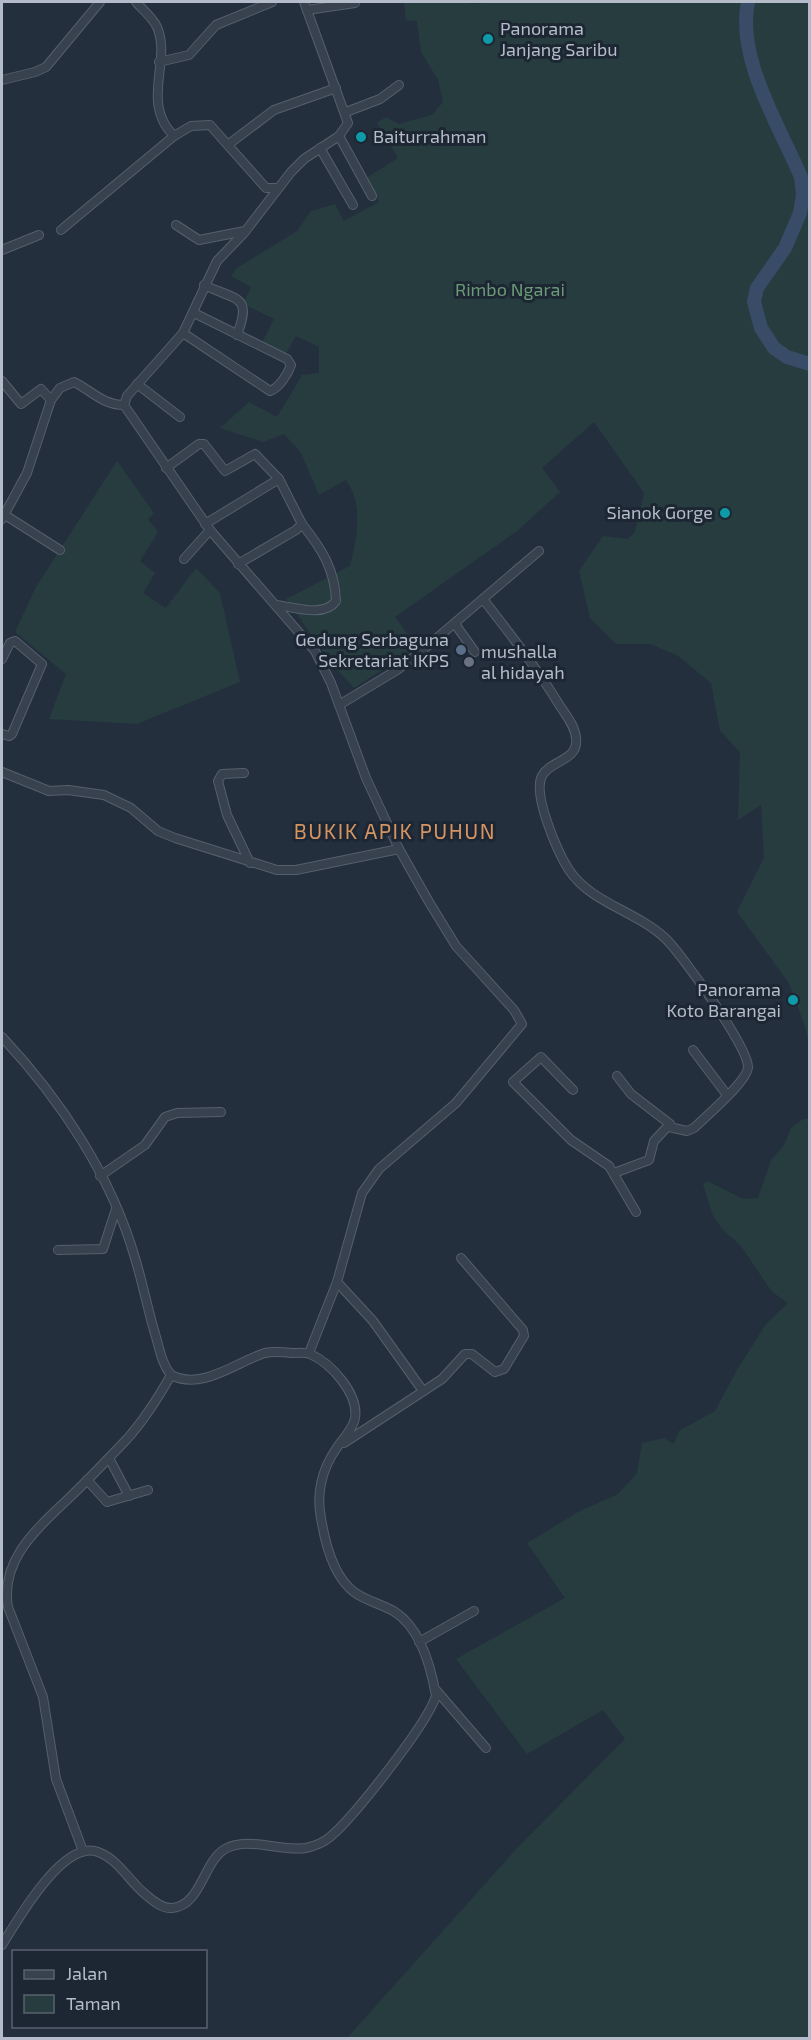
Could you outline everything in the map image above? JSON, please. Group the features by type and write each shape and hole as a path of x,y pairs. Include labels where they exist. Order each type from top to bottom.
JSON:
{"street":[{"path":"2,80 46,67 100,2"},
{"path":"136,2 157,26 160,37 158,106 165,128 174,136"},
{"path":"159,62 189,55 216,25 272,2"},
{"path":"124,405 127,396 183,333 216,261 246,230 304,159 339,136 348,123 305,6 355,3"},
{"path":"345,112 380,99 399,85"},
{"path":"229,144 274,110 336,88"},
{"path":"61,230 174,136 190,126 210,125 229,144 272,196"},
{"path":"339,136 372,196"},
{"path":"320,148 353,205"},
{"path":"266,188 278,188"},
{"path":"176,225 199,240 246,230"},
{"path":"2,250 39,235"},
{"path":"204,285 240,302 245,307 245,314 237,335"},
{"path":"183,333 268,390 273,391 290,369 290,363 194,313"},
{"path":"2,381 21,404 41,389 51,400"},
{"path":"60,550 3,517 27,473 51,400 60,388 74,382 103,401 113,405 124,405"},
{"path":"137,384 180,417"},
{"path":"124,405 207,527 315,651 339,705 366,778 399,849 456,946 514,1010 522,1024 456,1103 379,1169 367,1183 359,1202 337,1282 309,1353"},
{"path":"166,468 199,444 204,444 225,471 255,454 279,479 302,524 329,563 336,586 336,601 326,609 315,610 276,605"},
{"path":"183,559 207,527 279,479"},
{"path":"238,564 296,530 302,524"},
{"path":"339,705 397,670 455,624 539,551"},
{"path":"483,599 535,666 574,731 575,748 571,755 548,769 539,784 541,806 569,869 592,892 665,938 729,1028 747,1062 746,1074 694,1128 687,1131 669,1127"},
{"path":"455,624 475,652"},
{"path":"2,659 10,643 15,641 42,664 12,734 9,736 2,734"},
{"path":"2,772 49,791 88,791 104,795 131,808 158,831 196,846 278,870 296,870 399,849"},
{"path":"244,773 222,774 218,781 227,815 250,863"},
{"path":"2,1037 30,1066 63,1110 100,1176 116,1209 135,1259 148,1315 163,1363 171,1375 194,1380 237,1366 266,1353 309,1353 328,1367 342,1382 354,1408 355,1418 322,1478 320,1512 337,1571 354,1592 398,1614 411,1626 435,1689 486,1748"},
{"path":"693,1050 726,1095"},
{"path":"573,1090 541,1057 513,1082 571,1140 604,1161 614,1173 636,1212"},
{"path":"617,1076 631,1094 668,1120 669,1127"},
{"path":"100,1176 145,1145 165,1117 177,1113 221,1112"},
{"path":"614,1173 649,1160 654,1141 669,1127"},
{"path":"58,1250 103,1249 116,1209"},
{"path":"336,1449 442,1379 465,1354 472,1354 500,1372 524,1336 521,1326 462,1258"},
{"path":"337,1282 374,1321 423,1390"},
{"path":"82,1851 56,1779 43,1697 5,1592 7,1578 24,1543 109,1458 151,1409 171,1375"},
{"path":"109,1458 129,1496"},
{"path":"87,1480 107,1502 148,1490"},
{"path":"419,1642 474,1611"},
{"path":"2,1945 36,1893 59,1868 82,1851 100,1853 153,1900 165,1908 174,1908 184,1904 195,1893 215,1857 232,1846 293,1849 318,1845 340,1828 420,1728 433,1706 435,1689"}],"green space":[{"name":"Rimbo Ngarai","path":"404,2 470,2 471,4 503,2 809,2 809,1051 806,1029 789,983 737,912 764,858 761,805 738,820 740,752 720,731 711,683 678,656 651,644 616,644 590,618 579,571 603,536 627,539 635,532 644,493 594,422 542,468 560,492 517,531 395,617 417,647 354,688 332,664 286,599 350,566 357,533 357,511 352,490 346,480 319,495 301,453 284,434 263,442 220,428 249,402 277,417 302,375 319,373 319,347 296,336 286,354 262,343 274,319 243,304 251,287 231,276 237,268 297,231 311,211 335,204 344,221 379,202 366,178 398,158 377,123 386,117 399,124 432,115 443,102 438,80 421,52 417,21 406,20"},
{"path":"117,461 154,513 148,519 158,532 140,561 155,573 143,593 166,608 196,568 220,593 240,682 137,724 49,719 66,674 15,632 36,587"},
{"path":"803,1119 809,1119 809,2038 347,2038 519,1846 625,1739 603,1710 527,1754 456,1659 565,1598 527,1543 578,1512 618,1494 637,1473 642,1443 664,1438 674,1444 679,1431 715,1411 738,1368 766,1324 788,1303 772,1292 741,1246 723,1230 713,1216 703,1184 707,1181 743,1199 758,1198 771,1160 784,1145 791,1128"}],"waterway":[{"path":"748,2 746,24 748,46 754,69 762,92 801,177 803,195 800,213 785,248 757,288 754,302 761,328 774,348 787,357 810,364"}],"place":[{"name":"Panorama Janjang Saribu","path":"488,39"},
{"name":"Baiturrahman","path":"361,137"},
{"name":"Sianok Gorge","path":"725,513"},
{"name":"Gedung Serbaguna Sekretariat IKPS","path":"461,650"},
{"name":"mushalla al hidayah","path":"469,662"},
{"name":"Panorama Koto Barangai","path":"793,1000"}],"district":[{"name":"BUKIK APIK PUHUN","path":"395,832"}]}
